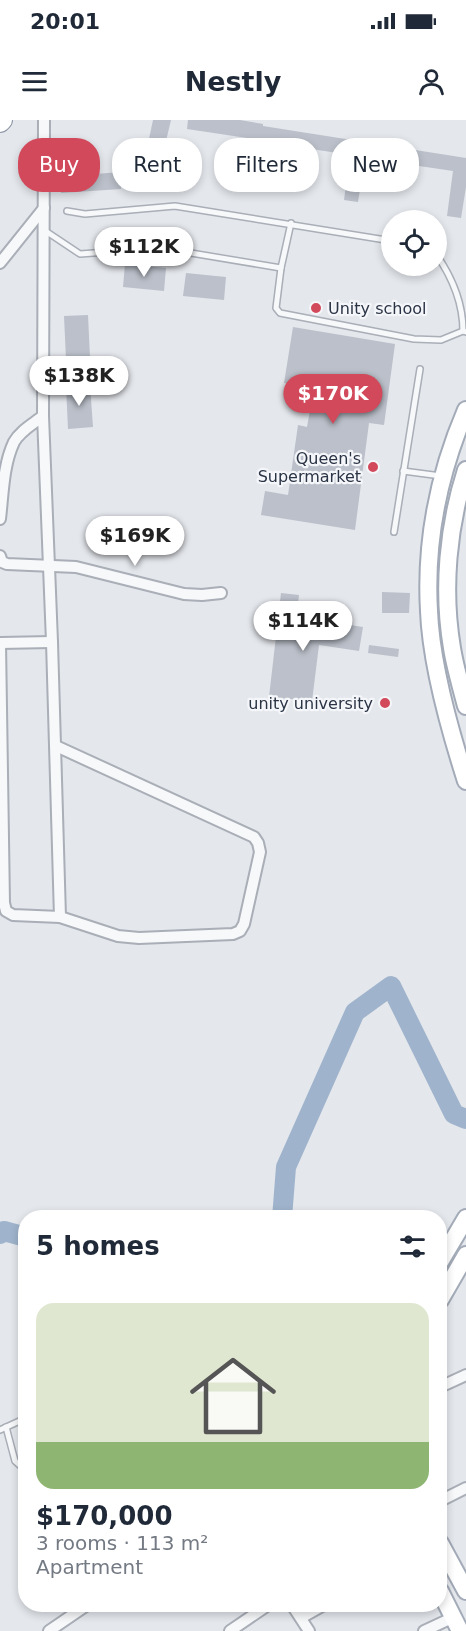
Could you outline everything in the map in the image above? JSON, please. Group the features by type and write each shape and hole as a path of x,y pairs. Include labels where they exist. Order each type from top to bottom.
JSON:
{"main road":[{"path":"0,129 2,121"},
{"path":"466,410 442,477 430,547 429,611 435,660 466,781"},
{"path":"466,470 453,519 447,582 452,647 466,706"},
{"path":"447,1250 466,1218"},
{"path":"447,1288 466,1255"},
{"path":"447,1554 464,1582"},
{"path":"447,1605 457,1624"}],"street":[{"path":"44,120 43,416 56,746 60,917"},
{"path":"0,263 44,207"},
{"path":"0,519 7,466 14,442 23,431 43,416"},
{"path":"0,556 2,562 7,564 76,567 184,594 202,595 221,592"},
{"path":"52,642 0,643 4,903 6,911 13,915 60,917 118,936 139,938 233,934 240,931 244,924 260,852 254,837 56,746"},
{"path":"447,1384 466,1375"},
{"path":"447,1498 466,1488"},
{"path":"49,1631 77,1612"},
{"path":"230,1631 258,1612"},
{"path":"297,1612 309,1631"},
{"path":"301,1618 312,1612"},
{"path":"424,1631 457,1624"}],"lane":[{"path":"67,211 85,214 175,206 381,239"},
{"path":"291,224 280,268 276,308 280,313 414,339 441,340 465,331 463,312 447,270"},
{"path":"43,229 80,254 161,248 280,268"},
{"path":"394,532 420,369"},
{"path":"403,471 442,477"},
{"path":"18,1422 3,1429 18,1464"}],"building":[{"path":"153,120 171,120 167,138 149,138"},
{"path":"188,120 240,120 339,138 331,138 331,152 319,150 319,138 247,138 187,129"},
{"path":"419,151 466,158 466,187 461,218 447,216 453,171 419,166"},
{"path":"112,173 112,190 100,190 100,174"},
{"path":"345,192 360,192 358,202 344,200"},
{"path":"125,264 166,268 164,291 123,287"},
{"path":"186,273 226,277 224,300 183,296"},
{"path":"88,315 90,358 66,359 64,316"},
{"path":"293,327 395,344 384,425 369,423 355,530 261,515 265,491 288,495 298,425 307,427 314,388 284,383"},
{"path":"90,385 93,427 68,429 66,386"},
{"path":"382,592 410,593 409,613 382,613"},
{"path":"281,593 299,595 295,628 336,633 337,623 363,627 359,651 319,645 312,701 269,697"},
{"path":"369,645 399,649 398,657 368,653"}],"waterway":[{"path":"283,1210 286,1167 355,1012 391,986 454,1114 466,1119"},
{"path":"0,1234 4,1231 18,1235"}],"place":[{"name":"Unity school","path":"316,308"},
{"name":"Queen's Supermarket","path":"373,467"},
{"name":"unity university","path":"385,703"}]}
